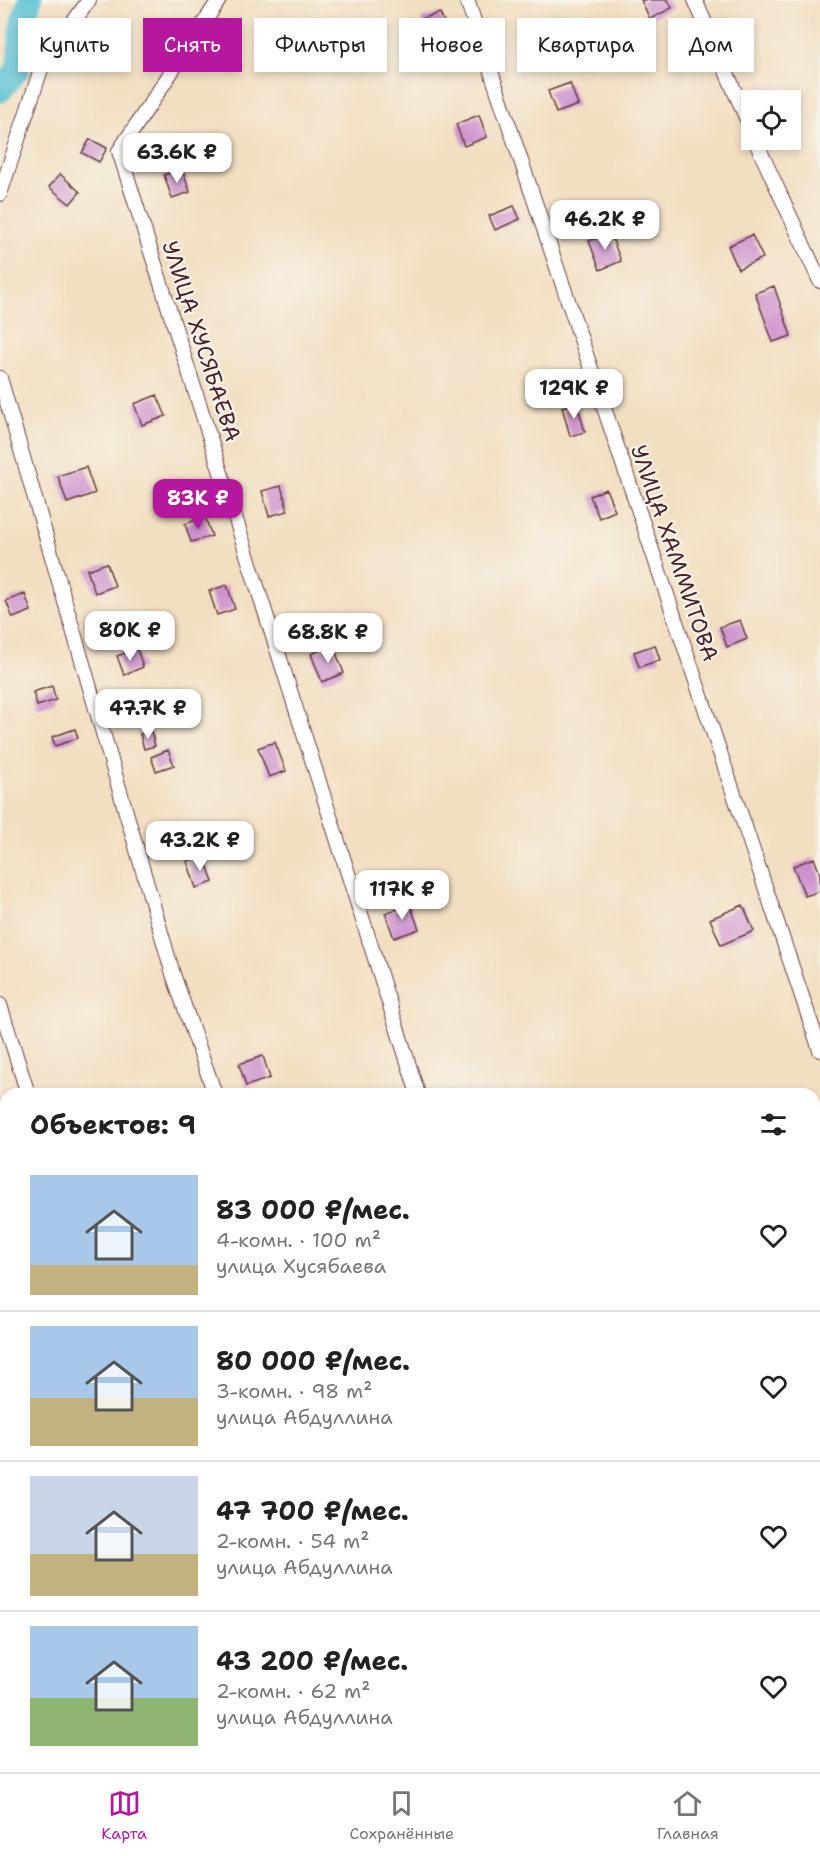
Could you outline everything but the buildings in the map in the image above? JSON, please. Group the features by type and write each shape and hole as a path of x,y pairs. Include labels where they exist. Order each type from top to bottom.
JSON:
{"street":[{"path":"0,194 42,66 89,0"},
{"name":"УЛИЦА ХУСЯБАЕВА","path":"219,0 118,151 416,1088"},
{"name":"УЛИЦА ХАММИТОВА","path":"467,0 820,1050"},
{"path":"694,0 741,106"},
{"path":"760,150 820,281"},
{"path":"0,378 173,974 213,1088"},
{"path":"0,1005 26,1088"}],"waterway":[{"path":"0,91 18,69 22,23 30,0"}]}
